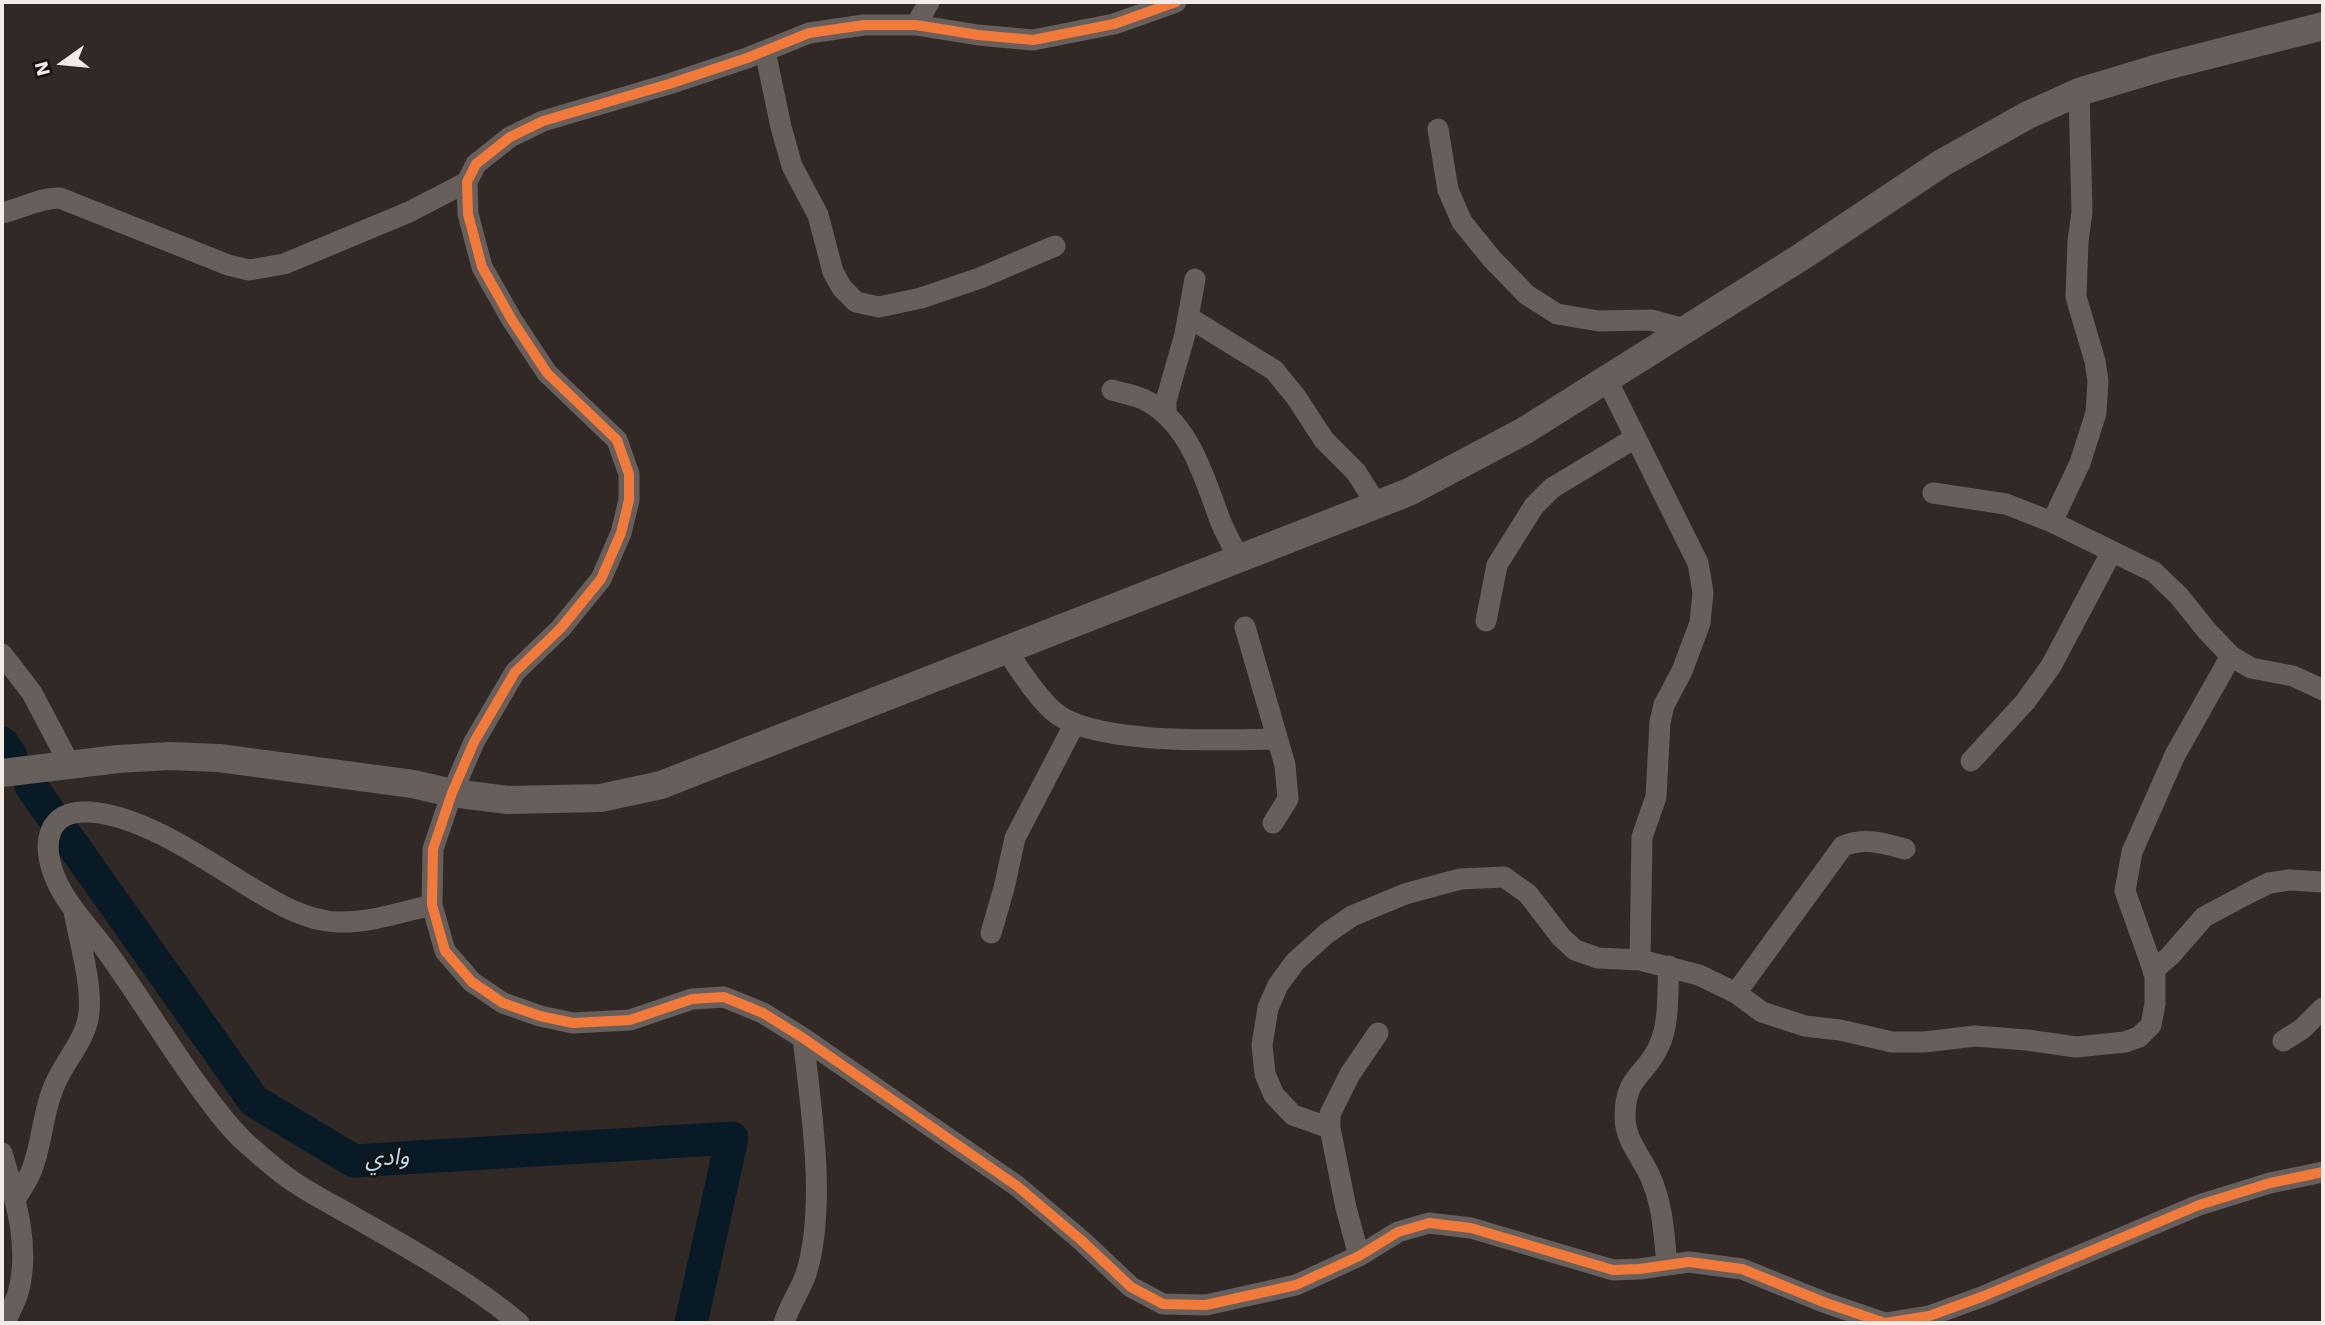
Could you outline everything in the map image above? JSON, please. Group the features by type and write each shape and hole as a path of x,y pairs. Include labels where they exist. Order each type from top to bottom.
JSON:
{"main road":[{"path":"2,773 169,756 219,758 413,784 452,793 508,800 601,798 661,785 1409,492 1524,430 1801,257 1942,163 2028,114 2078,92 2162,67 2323,26"}],"street":[{"path":"916,25 929,2"},
{"path":"1176,2 1114,24 1033,40 916,25 864,24 809,33 765,51 669,83 543,121 510,137 477,164 467,182 468,214 482,267 512,320 547,373 617,440 629,474 629,500 621,533 601,579 561,628 516,672 474,741 452,793 433,849 432,905 445,951 472,982 502,1003 540,1016 573,1023 630,1020 692,999 724,998 763,1013 1017,1186 1081,1240 1130,1287 1166,1314 1296,1285 1359,1256 1398,1232 1429,1223 1471,1228 1613,1270 1689,1262 1742,1269 1885,1323 1929,1316 1984,1296 2199,1205 2270,1183 2323,1172"},
{"path":"765,51 792,166 818,215 833,272 842,288 856,302 879,307 921,298 980,278 1055,246"},
{"path":"2052,522 2080,463 2096,413 2098,381 2095,361 2076,298 2082,212 2078,92"},
{"path":"1438,129 1448,190 1462,222 1492,259 1527,295 1558,314 1599,321 1651,320 1684,330"},
{"path":"2,213 51,198 60,198 228,265 249,270 284,264 344,240 409,212 467,182"},
{"path":"1166,415 1166,401 1195,279"},
{"path":"1188,317 1274,370 1296,397 1324,440 1356,472 1377,505"},
{"path":"1606,378 1698,563 1703,592 1700,623 1682,671 1664,705 1660,722 1656,797 1643,837 1640,960"},
{"path":"1112,390 1143,399 1166,415 1189,444 1206,479 1221,523 1239,559"},
{"path":"1486,621 1497,565 1534,506 1552,488 1635,438"},
{"path":"1933,493 2006,504 2052,522 2154,572 2179,596 2231,656 2251,668 2293,676 2323,690"},
{"path":"1971,761 2025,702 2051,666 2111,553"},
{"path":"1244,627 1285,765 1288,799 1273,823"},
{"path":"1006,650 1053,711 1074,725 1100,731 1186,741 1277,739"},
{"path":"2,654 32,693 70,765"},
{"path":"1330,1128 1293,1115 1274,1096 1265,1074 1262,1045 1268,1008 1278,985 1296,962 1326,934 1352,916 1405,894 1460,879 1504,877 1528,894 1575,950 1598,958 1640,960 1699,975 1736,993 1762,1012 1789,1022 1892,1042 1924,1042 1975,1036 2076,1047 2125,1042 2139,1037 2151,1025 2155,1004 2153,971 2124,891 2132,852 2175,755 2231,656"},
{"path":"991,933 1015,838 1074,725"},
{"path":"432,905 369,920 335,922 300,914 278,904 166,838 113,815 76,812 65,815 55,822 50,830 50,859 60,888 207,1098 245,1142 290,1180 436,1266 520,1323"},
{"path":"1736,993 1843,846 1856,840 1877,841 1905,849"},
{"path":"2153,971 2204,918 2249,893 2269,883 2289,880 2323,882"},
{"path":"15,1199 31,1173 44,1115 55,1083 85,1031 89,1013 89,992 73,906"},
{"path":"1667,1265 1663,1213 1650,1175 1631,1143 1625,1120 1626,1099 1632,1081 1660,1046 1669,966"},
{"path":"2283,1041 2302,1029 2323,1008"},
{"path":"1359,1256 1346,1208 1330,1128 1330,1114 1335,1101 1378,1033"},
{"path":"784,1323 806,1274 815,1221 815,1165 803,1038"},
{"path":"2,1153 15,1199 24,1252 18,1292 5,1323"},
{"path":"1832,1323 1850,1311"}],"waterway":[{"name":"وادي","path":"2,743 11,756"},
{"name":"وادي","path":"31,786 254,1101 354,1161 732,1138 691,1323"}],"cycle path":[{"path":"1176,2 1114,24 1033,40 916,25 864,25 809,33 747,58 669,84 543,121 510,137 476,164 467,182 468,214 482,267 512,320 547,373 617,440 629,474 629,500 621,533 601,579 561,628 515,672 474,742 452,793 433,849 432,905 445,951 472,982 503,1003 540,1016 573,1023 630,1020 692,999 724,997 763,1013 1017,1186 1131,1287 1163,1304 1206,1305 1296,1285 1359,1256 1398,1232 1429,1223 1471,1228 1613,1270 1689,1262 1742,1269 1826,1303 1885,1323 1929,1316 1984,1296 2199,1205 2270,1183 2323,1172"}]}
